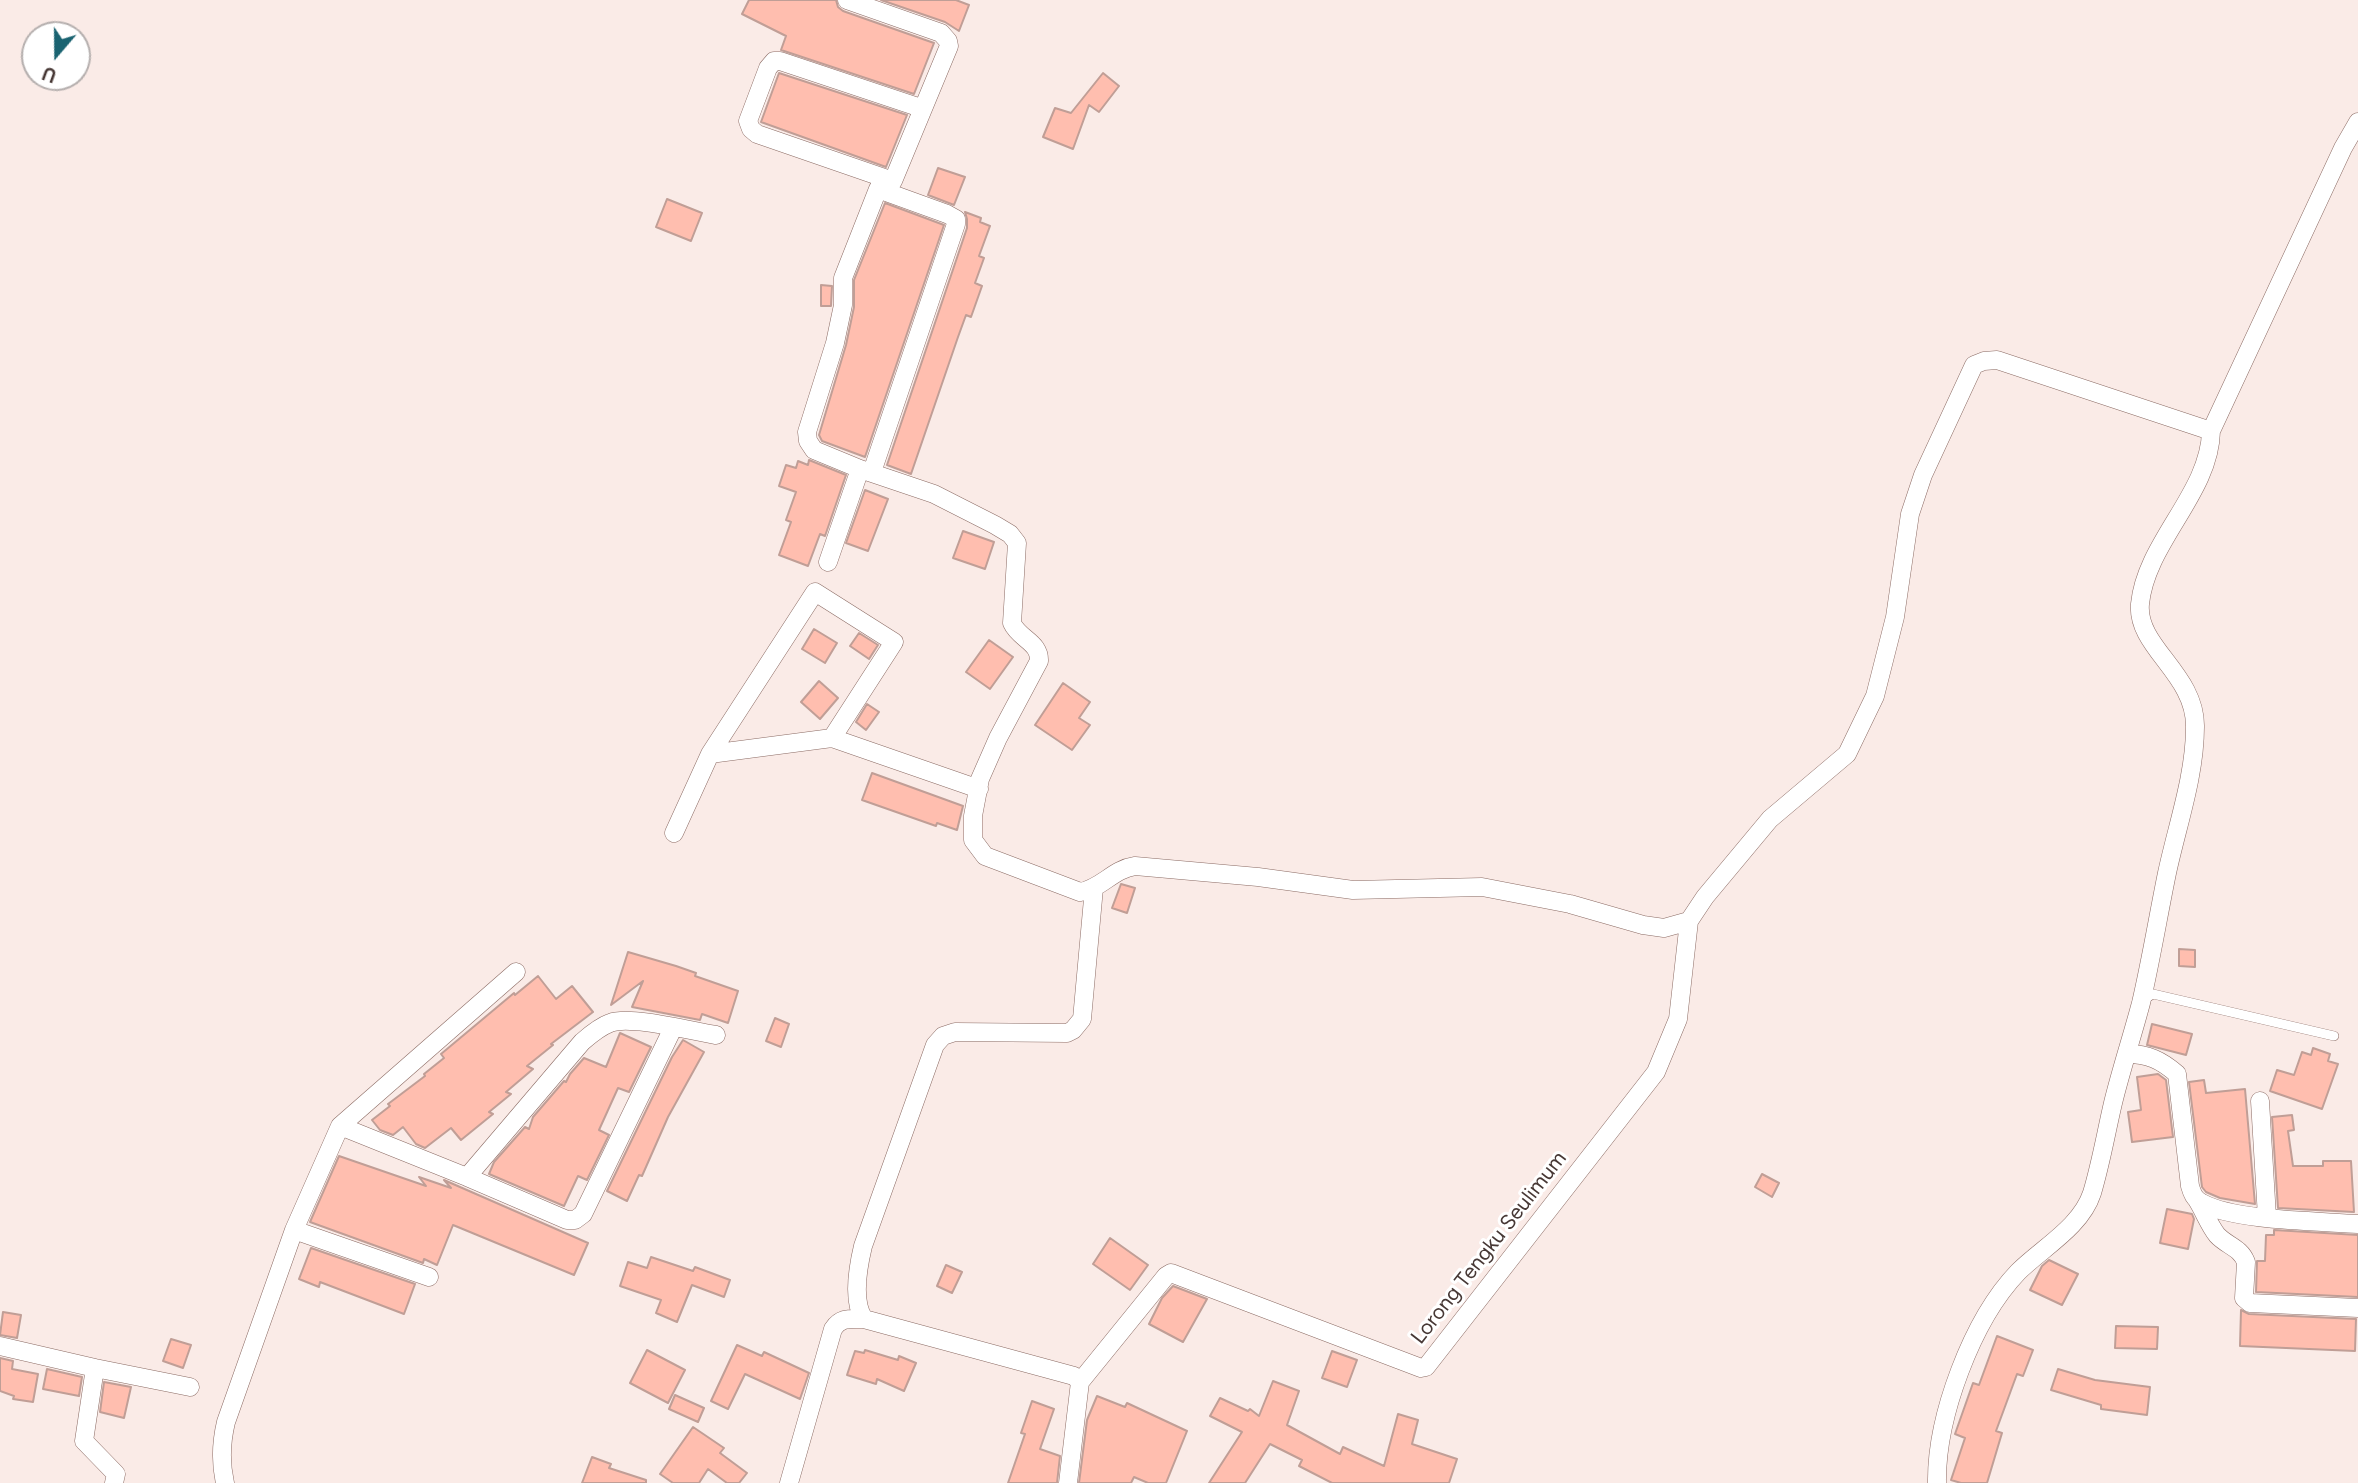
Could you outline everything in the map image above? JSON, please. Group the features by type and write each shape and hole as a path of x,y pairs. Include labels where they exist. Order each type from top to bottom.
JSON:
{"street":[{"path":"847,0 941,33 948,41 947,51 843,278 843,305 835,343 807,432 808,441 814,450 946,500 995,524 1017,542 1012,623 1015,630 1034,645 1040,661 998,738 981,779 973,840 980,852 1080,892 1094,888 1119,869 1135,866 1258,877 1353,890 1482,887 1570,904 1643,925 1664,928 1689,921 1705,897 1781,807 1838,764 1851,747 1875,696 1895,617 1907,526 1914,501 1923,475 1974,365 1997,360 2211,431"},
{"path":"828,562 866,471 956,219 886,185 757,134 748,121 768,68 774,61 921,108"},
{"path":"1937,1483 1938,1450 1952,1396 1967,1355 1985,1319 2011,1281 2068,1227 2087,1204 2141,1001 2189,775 2196,724 2186,687 2150,638 2141,621 2140,606 2149,570 2208,457 2211,431 2343,148 2358,122"},
{"path":"674,833 710,754 815,592 894,642 832,738"},
{"path":"710,754 832,738 979,789"},
{"path":"864,1319 858,1304 863,1247 936,1045 943,1036 955,1032 1067,1033 1073,1030 1082,1019 1094,888"},
{"name":"Lorong Tengku Seulimum","path":"1080,1382 1171,1273 1421,1368 1426,1367 1656,1072 1678,1019 1689,921"},
{"path":"1664,928 1680,944 1684,954"},
{"path":"225,1483 221,1445 226,1422 295,1230 340,1126 516,972"},
{"path":"467,1177 582,1042 595,1031 611,1022 628,1020 716,1035"},
{"path":"340,1126 567,1220 575,1220 583,1214 673,1028"},
{"path":"2127,1054 2142,1054 2163,1061 2177,1074 2190,1186 2215,1233 2241,1251 2244,1257 2244,1298 2250,1303 2358,1308"},
{"path":"2260,1101 2267,1217"},
{"path":"2197,1200 2239,1214 2358,1224"},
{"path":"295,1230 429,1277"},
{"path":"789,1483 833,1329 837,1322 846,1318 864,1319 1074,1376 1080,1382 1068,1483"},
{"path":"0,1346 190,1387"},
{"path":"96,1368 84,1441 116,1474 114,1483"}],"lane":[{"path":"2141,1001 2153,994 2334,1036"}],"building":[{"path":"749,0 836,0 843,11 934,43 914,94 781,50 786,36 742,14"},
{"path":"881,0 956,0 969,5 959,31 945,22"},
{"path":"779,73 907,115 886,167 761,122"},
{"path":"1103,73 1119,86 1099,112 1089,105 1073,149 1043,137 1055,108 1071,113"},
{"path":"938,168 965,177 954,205 928,195"},
{"path":"667,199 702,213 691,241 656,227"},
{"path":"885,203 944,225 865,457 822,441 819,435 846,345 854,307 854,280"},
{"path":"965,212 981,218 980,222 990,226 979,256 984,258 975,283 982,286 971,317 966,315 911,474 887,465 967,228"},
{"path":"821,285 832,286 831,306 821,306"},
{"path":"809,460 846,475 825,536 820,534 808,566 779,555 791,522 786,520 796,492 779,486 786,465 796,468 798,461 808,465"},
{"path":"865,490 888,499 868,551 846,543"},
{"path":"963,531 994,542 985,569 953,558"},
{"path":"814,629 837,643 825,663 802,649"},
{"path":"859,633 878,645 869,659 850,646"},
{"path":"989,640 1013,657 990,689 966,672"},
{"path":"819,681 838,698 820,719 801,702"},
{"path":"1063,683 1090,702 1079,718 1090,725 1072,750 1035,725"},
{"path":"867,704 879,712 866,730 856,722"},
{"path":"872,773 963,806 957,830 937,823 936,826 862,800"},
{"path":"1121,884 1135,888 1127,913 1112,908"},
{"path":"2179,949 2195,950 2195,967 2179,966"},
{"path":"628,952 696,973 695,976 738,991 728,1023 702,1014 700,1020 632,1007 643,981 611,1005"},
{"path":"538,976 556,999 572,986 593,1012 527,1066 533,1069 506,1092 511,1094 489,1112 493,1114 461,1140 451,1128 425,1148 416,1144 403,1127 393,1135 380,1130 372,1120 390,1106 388,1104 425,1076 424,1074 444,1058 441,1054"},
{"path":"775,1018 789,1024 781,1047 766,1041"},
{"path":"2152,1024 2192,1034 2186,1055 2147,1045"},
{"path":"620,1033 651,1047 629,1092 618,1088 599,1130 609,1135 587,1180 578,1176 564,1206 489,1174 494,1162 525,1127 529,1129 533,1117 584,1058 606,1067"},
{"path":"683,1040 704,1052 668,1117 642,1176 639,1175 627,1201 607,1191 672,1057"},
{"path":"2313,1048 2330,1054 2328,1061 2338,1064 2322,1109 2270,1091 2277,1070 2294,1075 2302,1052 2311,1055"},
{"path":"2158,1074 2166,1080 2173,1137 2132,1142 2128,1112 2141,1110 2137,1077"},
{"path":"2204,1080 2206,1093 2245,1089 2255,1204 2220,1198 2206,1192 2202,1187 2189,1082"},
{"path":"2292,1115 2294,1130 2288,1131 2293,1166 2323,1166 2323,1161 2351,1161 2354,1212 2278,1208 2272,1117"},
{"path":"339,1156 426,1186 419,1177 451,1188 444,1180 588,1243 574,1275 453,1225 437,1265 424,1259 423,1263 310,1222"},
{"path":"1762,1174 1779,1183 1772,1197 1755,1187"},
{"path":"2167,1209 2192,1214 2194,1219 2188,1249 2160,1243"},
{"path":"2274,1230 2358,1235 2358,1297 2256,1292 2257,1261 2265,1261 2266,1235 2274,1235"},
{"path":"1110,1238 1148,1265 1130,1290 1093,1264"},
{"path":"311,1248 415,1284 404,1314 320,1282 319,1287 299,1279"},
{"path":"651,1257 693,1271 695,1267 730,1280 724,1297 692,1285 677,1322 656,1313 661,1300 620,1286 628,1262 647,1268"},
{"path":"2049,1260 2078,1274 2062,1305 2030,1290 2042,1266"},
{"path":"946,1265 962,1272 952,1293 937,1286"},
{"path":"1173,1286 1207,1299 1183,1342 1149,1324 1162,1298"},
{"path":"2241,1310 2249,1314 2356,1319 2355,1351 2240,1346"},
{"path":"3,1312 21,1315 17,1338 0,1335"},
{"path":"2116,1326 2158,1327 2157,1349 2115,1348"},
{"path":"1997,1336 2033,1350 2023,1376 2017,1374 1996,1431 2002,1433 1987,1483 1961,1483 1951,1480 1965,1438 1955,1434 1973,1383 1979,1385"},
{"path":"171,1339 191,1345 183,1368 163,1361"},
{"path":"737,1345 762,1356 764,1352 809,1373 800,1399 745,1374 728,1409 711,1401"},
{"path":"647,1350 685,1370 668,1403 630,1383"},
{"path":"865,1350 898,1360 899,1356 916,1363 904,1391 877,1379 876,1384 847,1375 855,1351 864,1353"},
{"path":"1332,1351 1357,1360 1347,1387 1322,1378"},
{"path":"0,1358 13,1361 12,1369 38,1374 33,1402 13,1399 14,1396 0,1391"},
{"path":"47,1369 82,1377 79,1396 43,1389"},
{"path":"2058,1369 2095,1380 2150,1387 2147,1415 2101,1409 2101,1405 2051,1390"},
{"path":"1273,1381 1299,1391 1287,1425 1340,1454 1343,1447 1384,1466 1398,1414 1418,1420 1412,1444 1457,1459 1449,1483 1332,1483 1299,1466 1302,1460 1270,1444 1245,1483 1209,1483 1242,1432 1210,1416 1220,1398 1248,1411 1250,1409 1259,1416"},
{"path":"104,1382 131,1387 124,1418 100,1412"},
{"path":"675,1395 704,1408 698,1422 669,1409"},
{"path":"1097,1396 1125,1407 1127,1403 1187,1431 1166,1483 1148,1483 1134,1477 1131,1483 1079,1483 1087,1420"},
{"path":"1032,1401 1054,1409 1040,1449 1060,1456 1057,1483 1008,1483 1025,1434 1021,1433"},
{"path":"693,1427 724,1448 720,1453 747,1473 739,1483 727,1483 708,1469 699,1483 673,1483 660,1474"},
{"path":"592,1457 611,1464 609,1468 646,1480 646,1483 582,1483"}]}
